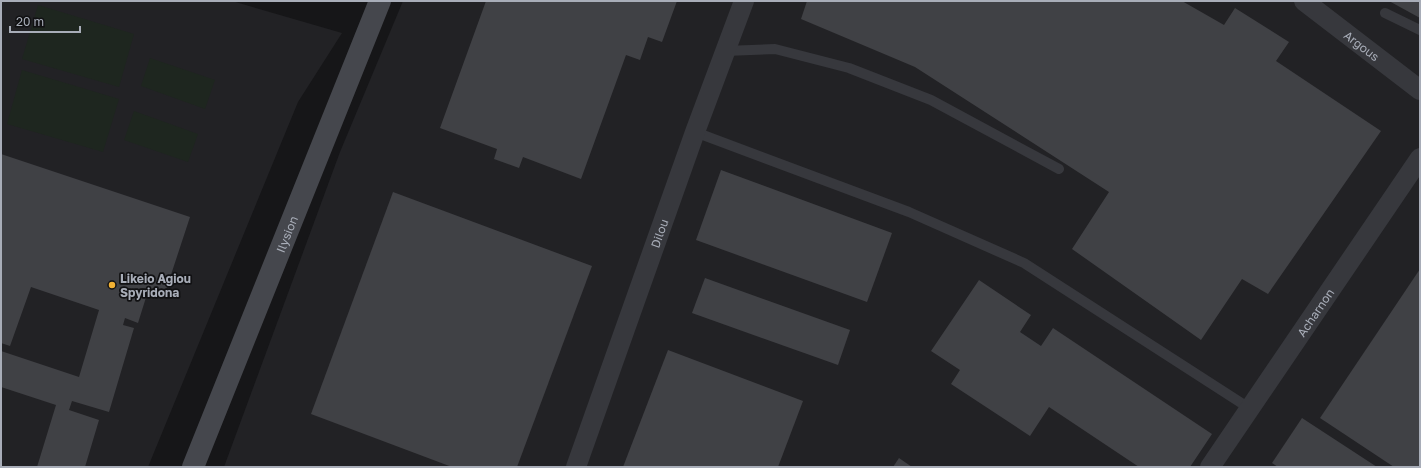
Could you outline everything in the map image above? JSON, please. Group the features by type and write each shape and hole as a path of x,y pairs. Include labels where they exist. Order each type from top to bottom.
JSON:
{"street":[{"name":"Ilysion","path":"193,467 380,1"},
{"name":"Dilou","path":"576,467 695,132 744,1"},
{"name":"Argous","path":"1304,1 1420,90"},
{"name":"Acharnon","path":"1210,467 1420,158"}],"lane":[{"path":"1385,13 1420,30"},
{"path":"725,51 775,49 849,68 931,100 1059,169"},
{"path":"695,132 909,212 1024,263 1249,408"}],"shaded area":[{"name":"Likeio Agiou Spyridona","path":"1,1 232,1 342,33 298,102 148,467 1,467"},
{"path":"403,1 1420,1 1420,467 224,467 340,152"},
{"path":"38,5 134,34 119,87 22,59"},
{"path":"150,58 215,80 205,109 141,86"},
{"path":"22,70 119,99 103,152 7,124"},
{"path":"134,111 198,134 188,162 124,140"}],"building":[{"path":"486,1 677,1 662,42 648,37 640,60 626,55 581,179 523,157 519,168 494,159 497,149 440,128"},
{"path":"807,1 1182,1 1224,25 1235,8 1289,42 1276,61 1381,131 1268,294 1242,279 1201,340 1072,249 1109,192 915,67 801,19"},
{"path":"1389,1 1420,1 1420,18"},
{"path":"1,154 190,217 164,296 148,291 138,323 125,318 123,325 134,328 109,412 72,401 69,410 99,420 85,467 37,467 56,405 1,387 1,351 79,377 99,310 31,287 10,346 1,343"},
{"path":"721,170 892,233 867,302 696,240"},
{"path":"393,192 592,266 517,467 452,467 311,414"},
{"path":"1420,269 1420,467 1394,467 1320,418"},
{"path":"705,278 850,330 838,365 692,313"},
{"path":"979,280 1031,315 1020,332 1041,346 1053,328 1212,434 1190,467 1139,467 1049,407 1030,436 951,384 960,370 931,351"},
{"path":"668,350 803,401 778,467 623,467"},
{"path":"1302,418 1377,467 1278,467 1272,463"},
{"path":"899,458 912,467 893,467"}],"place":[{"name":"Likeio Agiou Spyridona","path":"112,285"}]}
